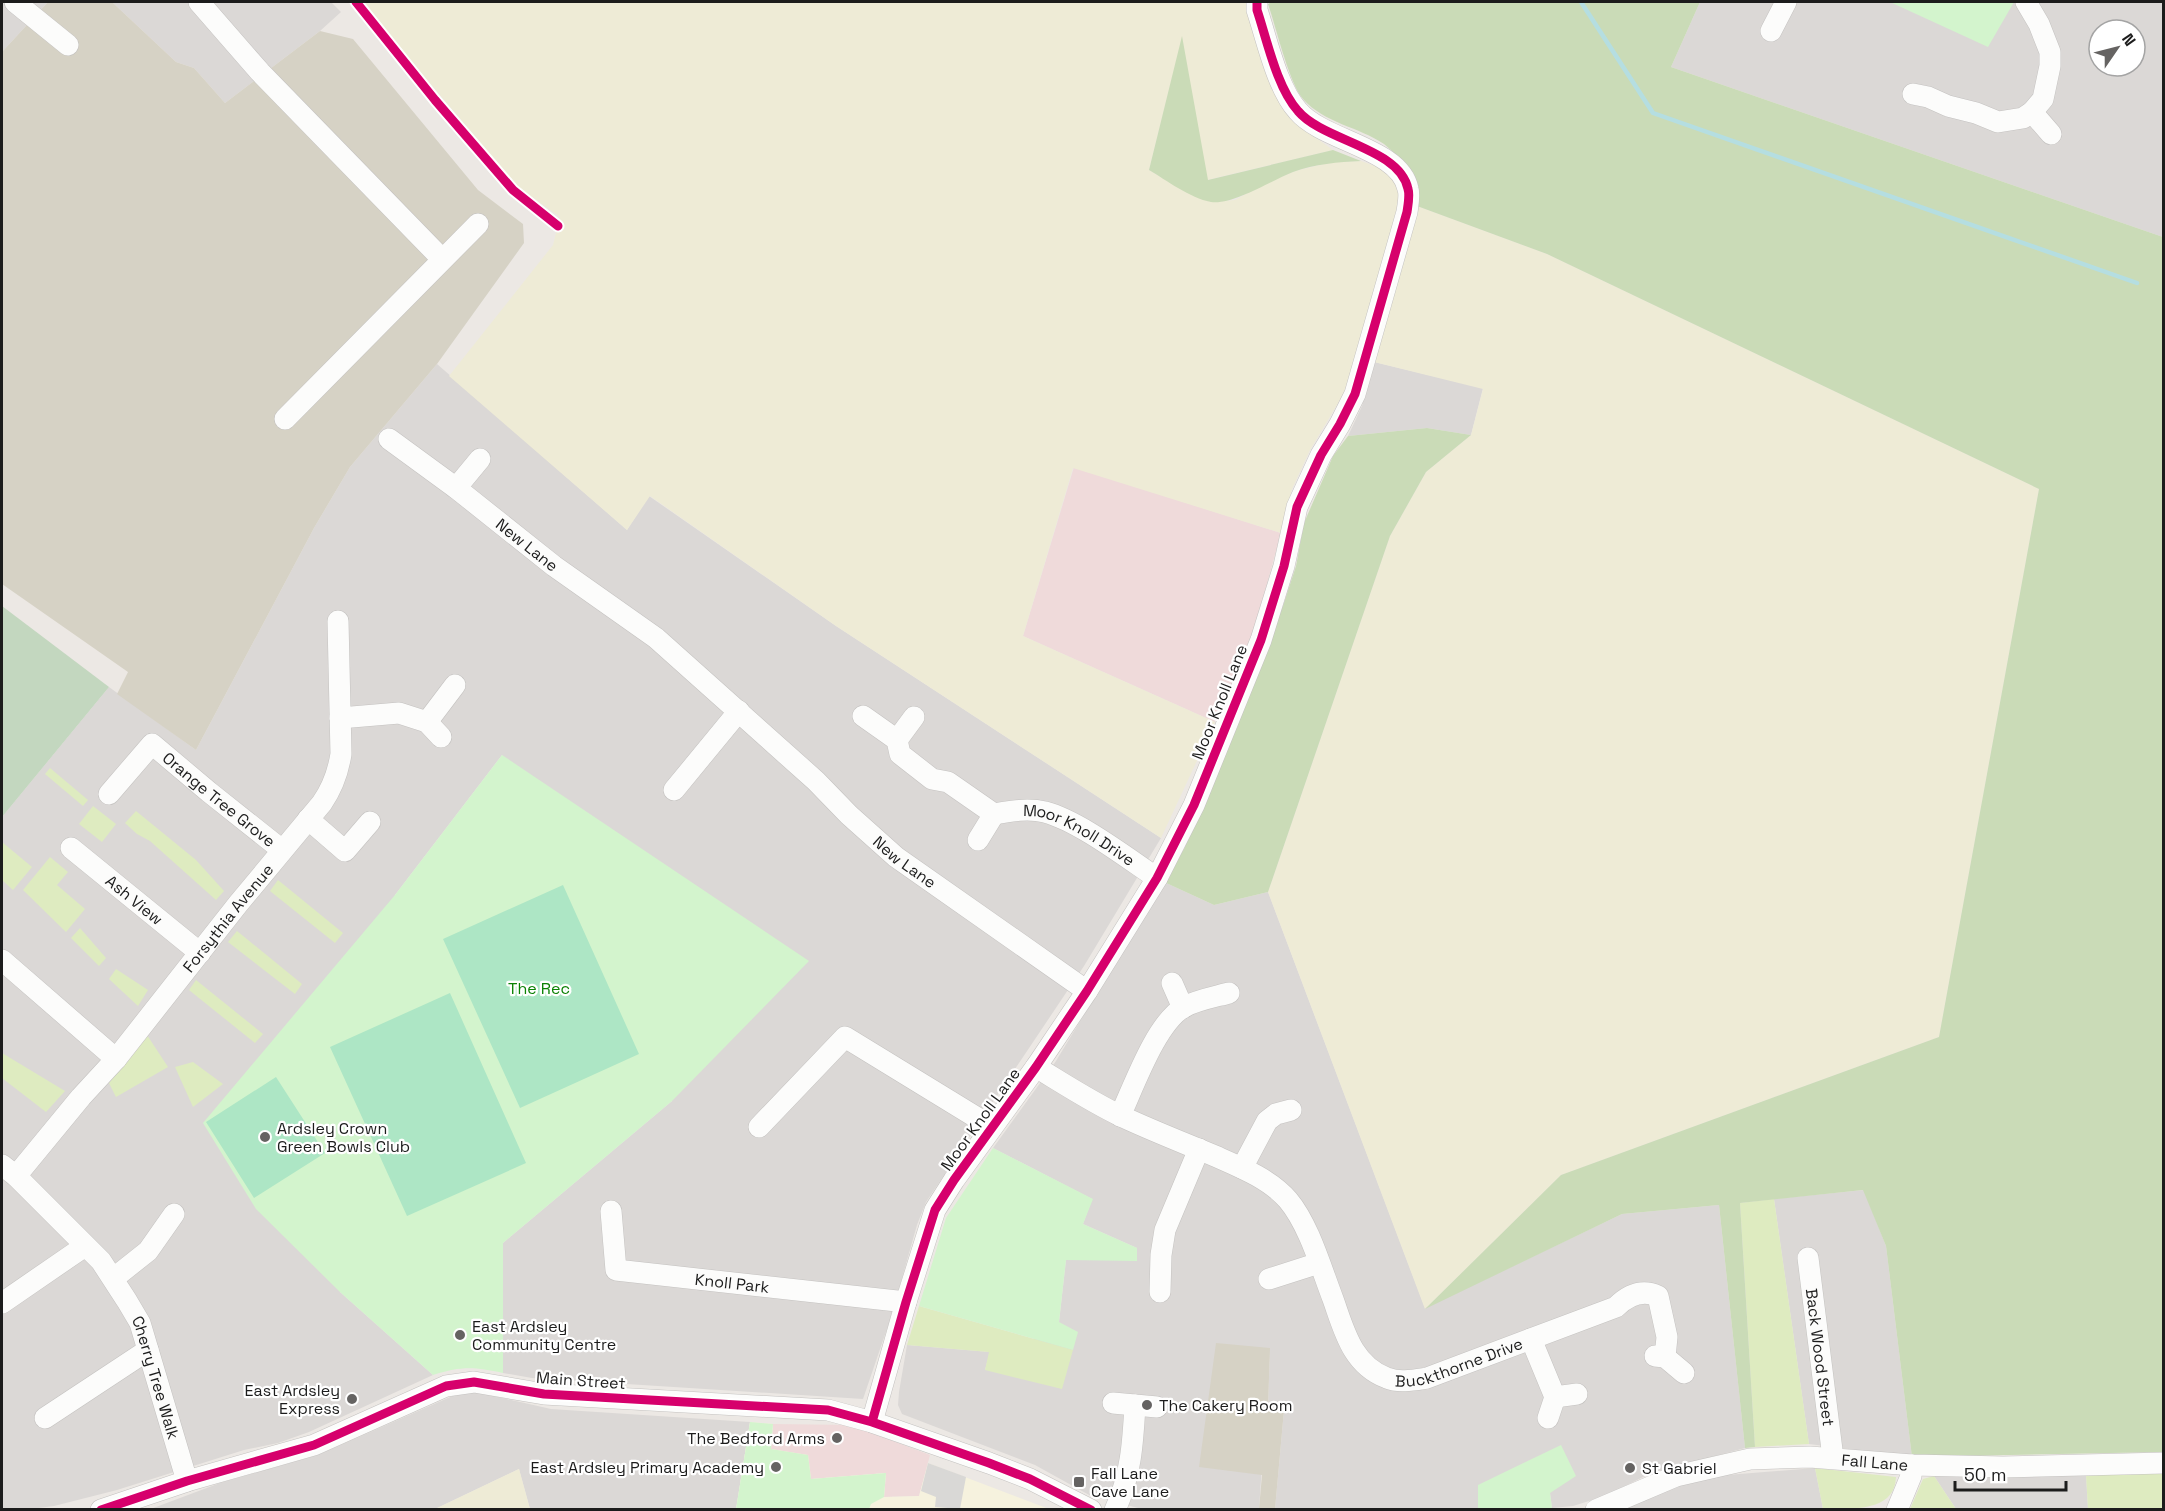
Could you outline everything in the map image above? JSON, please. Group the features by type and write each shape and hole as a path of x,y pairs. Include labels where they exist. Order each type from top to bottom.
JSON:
{"street":[{"path":"15,2 68,45"},
{"path":"199,2 260,72 442,260"},
{"name":"Moor Knoll Lane","path":"872,1422 935,1210 1087,991 1157,878 1194,805 1261,640 1304,490 1321,454 1355,394 1407,212 1408,189 1402,175 1389,162 1312,123 1299,113 1287,96 1257,10 1257,2"},
{"path":"1771,31 1786,2"},
{"path":"1913,94 1928,97 1998,122 2023,118 2032,112 2043,99 2050,66 2050,52 2039,24 2026,2"},
{"path":"2032,112 2051,134"},
{"path":"285,419 478,224"},
{"name":"New Lane","path":"389,439 456,488 554,566 656,638 739,711 896,857 1087,991"},
{"path":"456,488 480,459"},
{"name":"Forsythia Avenue","path":"9,1170 116,1059 333,788 341,754 338,621"},
{"path":"340,718 399,713 434,730 455,685"},
{"path":"674,790 739,711"},
{"name":"Moor Knoll Drive","path":"863,716 897,740 900,754 933,779 948,782 994,814 1018,810 1044,812 1088,833 1157,878"},
{"path":"897,740 914,717"},
{"name":"Orange Tree Grove","path":"109,794 152,744 282,850"},
{"name":"Moor Knoll Drive","path":"978,840 994,814"},
{"path":"308,819 345,851 370,822"},
{"name":"Ash View","path":"71,848 200,953"},
{"path":"2,960 116,1059"},
{"path":"1172,983 1183,1008"},
{"path":"1120,1116 1156,1038 1183,1008 1229,993"},
{"path":"758,1127 846,1037 992,1127"},
{"name":"Buckthorne Drive","path":"1036,1067 1120,1116 1242,1168 1287,1198 1302,1219 1343,1331 1354,1353 1371,1370 1388,1379 1408,1381 1427,1378 1616,1307 1625,1298 1637,1293 1665,1291 1667,1337 1660,1356 1684,1373"},
{"path":"1242,1168 1267,1120 1276,1114 1291,1110"},
{"path":"1160,1292 1153,1254 1199,1149"},
{"name":"Cherry Tree Walk","path":"9,1170 101,1261 114,1278 140,1323 187,1481"},
{"name":"Knoll Park","path":"611,1211 616,1270 906,1302"},
{"path":"114,1278 148,1251 174,1214"},
{"path":"3,1300 85,1246"},
{"name":"Back Wood Street","path":"1808,1258 1833,1458"},
{"path":"1269,1279 1318,1263"},
{"path":"1531,1339 1555,1397 1548,1418"},
{"path":"45,1418 148,1350"},
{"name":"Main Street","path":"108,1509 187,1481 314,1445 446,1386 474,1382 544,1394 828,1410 872,1422 1030,1479 1064,1503"},
{"path":"1555,1397 1577,1394"},
{"path":"1113,1403 1157,1407"},
{"path":"1115,1509 1124,1491 1132,1452 1135,1405"},
{"name":"Fall Lane","path":"1596,1509 1676,1476 1750,1459 1810,1456 1912,1466 2003,1467 2163,1463"},
{"path":"1898,1509 1911,1476 1912,1466"},
{"path":"1064,1503 1091,1509"}],"shaded area":[{"path":"2,2 48,2 2,52"},
{"path":"48,2 112,2 176,62 194,68 225,103 320,31 353,39 478,190 523,224 524,243 437,364 350,467 314,528 196,750 117,694 128,672 2,584 2,52"},
{"path":"112,2 331,2 341,12 320,31 225,103 194,68 176,62"},
{"path":"361,2 1248,2 1312,135 1333,150 1207,180 1182,38 1149,170 1184,191 1211,202 1235,200 1295,171 1332,162 1361,161 1386,170 1395,183 1400,198 1358,357 1343,395 1310,450 1292,489 1281,533 1073,468 1023,636 1215,722 1161,838 836,626 650,496 627,530 449,376 553,245 560,217 518,187"},
{"path":"1700,2 2163,2 2163,237 1671,67"},
{"path":"1417,206 1547,254 2039,489 1939,1037 1561,1175 1425,1309 1268,892 1390,536 1426,472 1471,435 1483,389 1374,362"},
{"path":"1374,362 1483,388 1471,435 1427,428 1348,436 1362,406"},
{"path":"437,364 627,530 649,496 836,626 1161,838 1084,966 926,1202 863,1399 532,1378 503,1373 503,1243 672,1101 502,755 395,895 340,1292 433,1375 309,1432 278,1443 244,1450 117,1490 54,1506 2,1510 2,817 109,687 196,750 314,528 350,467"},
{"path":"1074,467 1281,533 1256,624 1240,668 1215,722 1023,636"},
{"path":"1164,882 1214,905 1268,892 1425,1308 1622,1214 1719,1205 1745,1448 1651,1473 1605,1496 1573,1506 1552,1508 1550,1493 1478,1485 1478,1509 1275,1509 1284,1410 1268,1408 1270,1348 1259,1509 1142,1509 1091,1496 1035,1465 902,1414 898,1405 907,1345 990,1352 985,1370 1059,1322 1066,1260 1137,1248 1083,1224 1092,1199 993,1148 1056,1061"},
{"path":"1864,1190 1886,1246 1912,1457 1809,1444 1774,1199"},
{"path":"1216,1343 1270,1348 1268,1408 1284,1410 1275,1509 1259,1509 1262,1475 1199,1467"},
{"path":"471,1391 551,1409 750,1422 736,1509 530,1509 519,1469 435,1509 148,1510 220,1483 318,1455 457,1394"},
{"name":"East Ardsley Primary Academy","path":"750,1422 773,1424 771,1449 808,1455 811,1479 886,1473 884,1497 919,1496 928,1463 1049,1509 736,1510"},
{"path":"773,1424 851,1425 930,1455 919,1496 884,1497 886,1473 811,1479 771,1449"},
{"path":"928,1463 966,1477 960,1509 935,1507 936,1497 921,1491"},
{"path":"1815,1468 1823,1509 1616,1510 1690,1478"},
{"path":"519,1469 530,1509 435,1509"},
{"path":"2086,1475 2088,1509 1956,1509 1934,1476"}],"green space":[{"path":"1272,2 1700,2 1671,67 2163,237 2163,1452 1912,1457 1886,1246 1863,1190 1740,1203 1755,1447 1745,1448 1719,1205 1622,1214 1425,1309 1561,1175 1939,1037 2039,489 1547,254 1417,206 1418,192 1414,179 1391,150 1374,138 1321,114 1303,99 1293,81 1283,54 1268,4"},
{"path":"1890,2 2014,2 1988,47"},
{"path":"1182,36 1208,180 1333,150 1361,161 1301,169 1241,196 1220,202 1195,197 1149,170"},
{"path":"1427,428 1471,435 1426,472 1390,536 1268,892 1214,905 1164,882 1184,849 1283,606 1296,566 1304,523 1333,456 1348,436"},
{"path":"2,606 109,687 2,817"},
{"name":"The Rec","path":"502,755 809,961 672,1101 503,1243 503,1373 468,1368 433,1375 340,1292 256,1209 203,1123 395,895"},
{"path":"50,768 88,800 83,806 45,774"},
{"path":"93,806 116,824 102,842 79,824"},
{"path":"136,811 196,860 224,891 216,900 150,841 137,834 125,823"},
{"path":"2,842 32,867 13,890 2,880"},
{"path":"50,857 68,872 57,885 85,909 66,932 23,890"},
{"path":"278,880 343,933 335,943 270,891"},
{"path":"563,885 639,1054 520,1108 443,939"},
{"path":"80,928 106,958 99,966 71,938"},
{"path":"237,931 302,984 295,994 228,942"},
{"path":"116,969 148,990 138,1006 109,979"},
{"path":"196,980 263,1034 255,1043 189,990"},
{"path":"450,993 526,1163 407,1216 330,1047"},
{"path":"147,1035 168,1067 116,1097 109,1083"},
{"path":"2,1053 65,1091 46,1112 2,1078"},
{"path":"193,1062 223,1084 193,1107 175,1067"},
{"name":"Ardsley Crown Green Bowls Club","path":"276,1077 325,1153 254,1198 206,1122"},
{"path":"993,1148 1093,1199 1083,1224 1137,1248 1137,1261 1066,1260 1059,1322 1078,1332 1073,1350 919,1306 946,1218"},
{"path":"1774,1199 1809,1444 1755,1447 1740,1203"},
{"path":"919,1306 1073,1350 1062,1389 985,1370 989,1352 907,1345"},
{"name":"East Ardsley Primary Academy","path":"750,1422 773,1424 771,1449 808,1455 811,1479 886,1473 884,1497 871,1504 869,1509 736,1509"},
{"path":"1561,1445 1576,1476 1550,1493 1552,1508 1478,1509 1478,1485"},
{"path":"1815,1468 1896,1477 1894,1488 1881,1502 1860,1508 1823,1509"},
{"path":"2163,1473 2163,1509 2088,1509 2086,1475"},
{"path":"1934,1476 1956,1509 1910,1509 1923,1479"}],"waterway":[{"path":"1581,2 1653,113 2137,283"}],"cycle path":[{"path":"356,2 435,100 513,190 558,226"},
{"path":"872,1422 935,1210 1087,991 1157,878 1194,805 1261,640 1284,566 1297,507 1321,455 1355,394 1407,212 1408,189 1402,175 1391,164 1376,154 1325,130 1298,111 1278,77 1257,10 1257,2"},
{"path":"101,1510 187,1481 314,1445 446,1386 474,1382 544,1394 828,1410 872,1422 989,1463 1030,1479 1091,1510"}],"place":[{"name":"Ardsley Crown Green Bowls Club","path":"265,1137"},
{"name":"East Ardsley Community Centre","path":"460,1335"},
{"name":"East Ardsley Express","path":"352,1399"},
{"name":"The Cakery Room","path":"1147,1405"},
{"name":"The Bedford Arms","path":"837,1438"},
{"name":"East Ardsley Primary Academy","path":"776,1467"},
{"name":"St Gabriel","path":"1630,1468"},
{"name":"Fall Lane Cave Lane","path":"1079,1482"}]}
